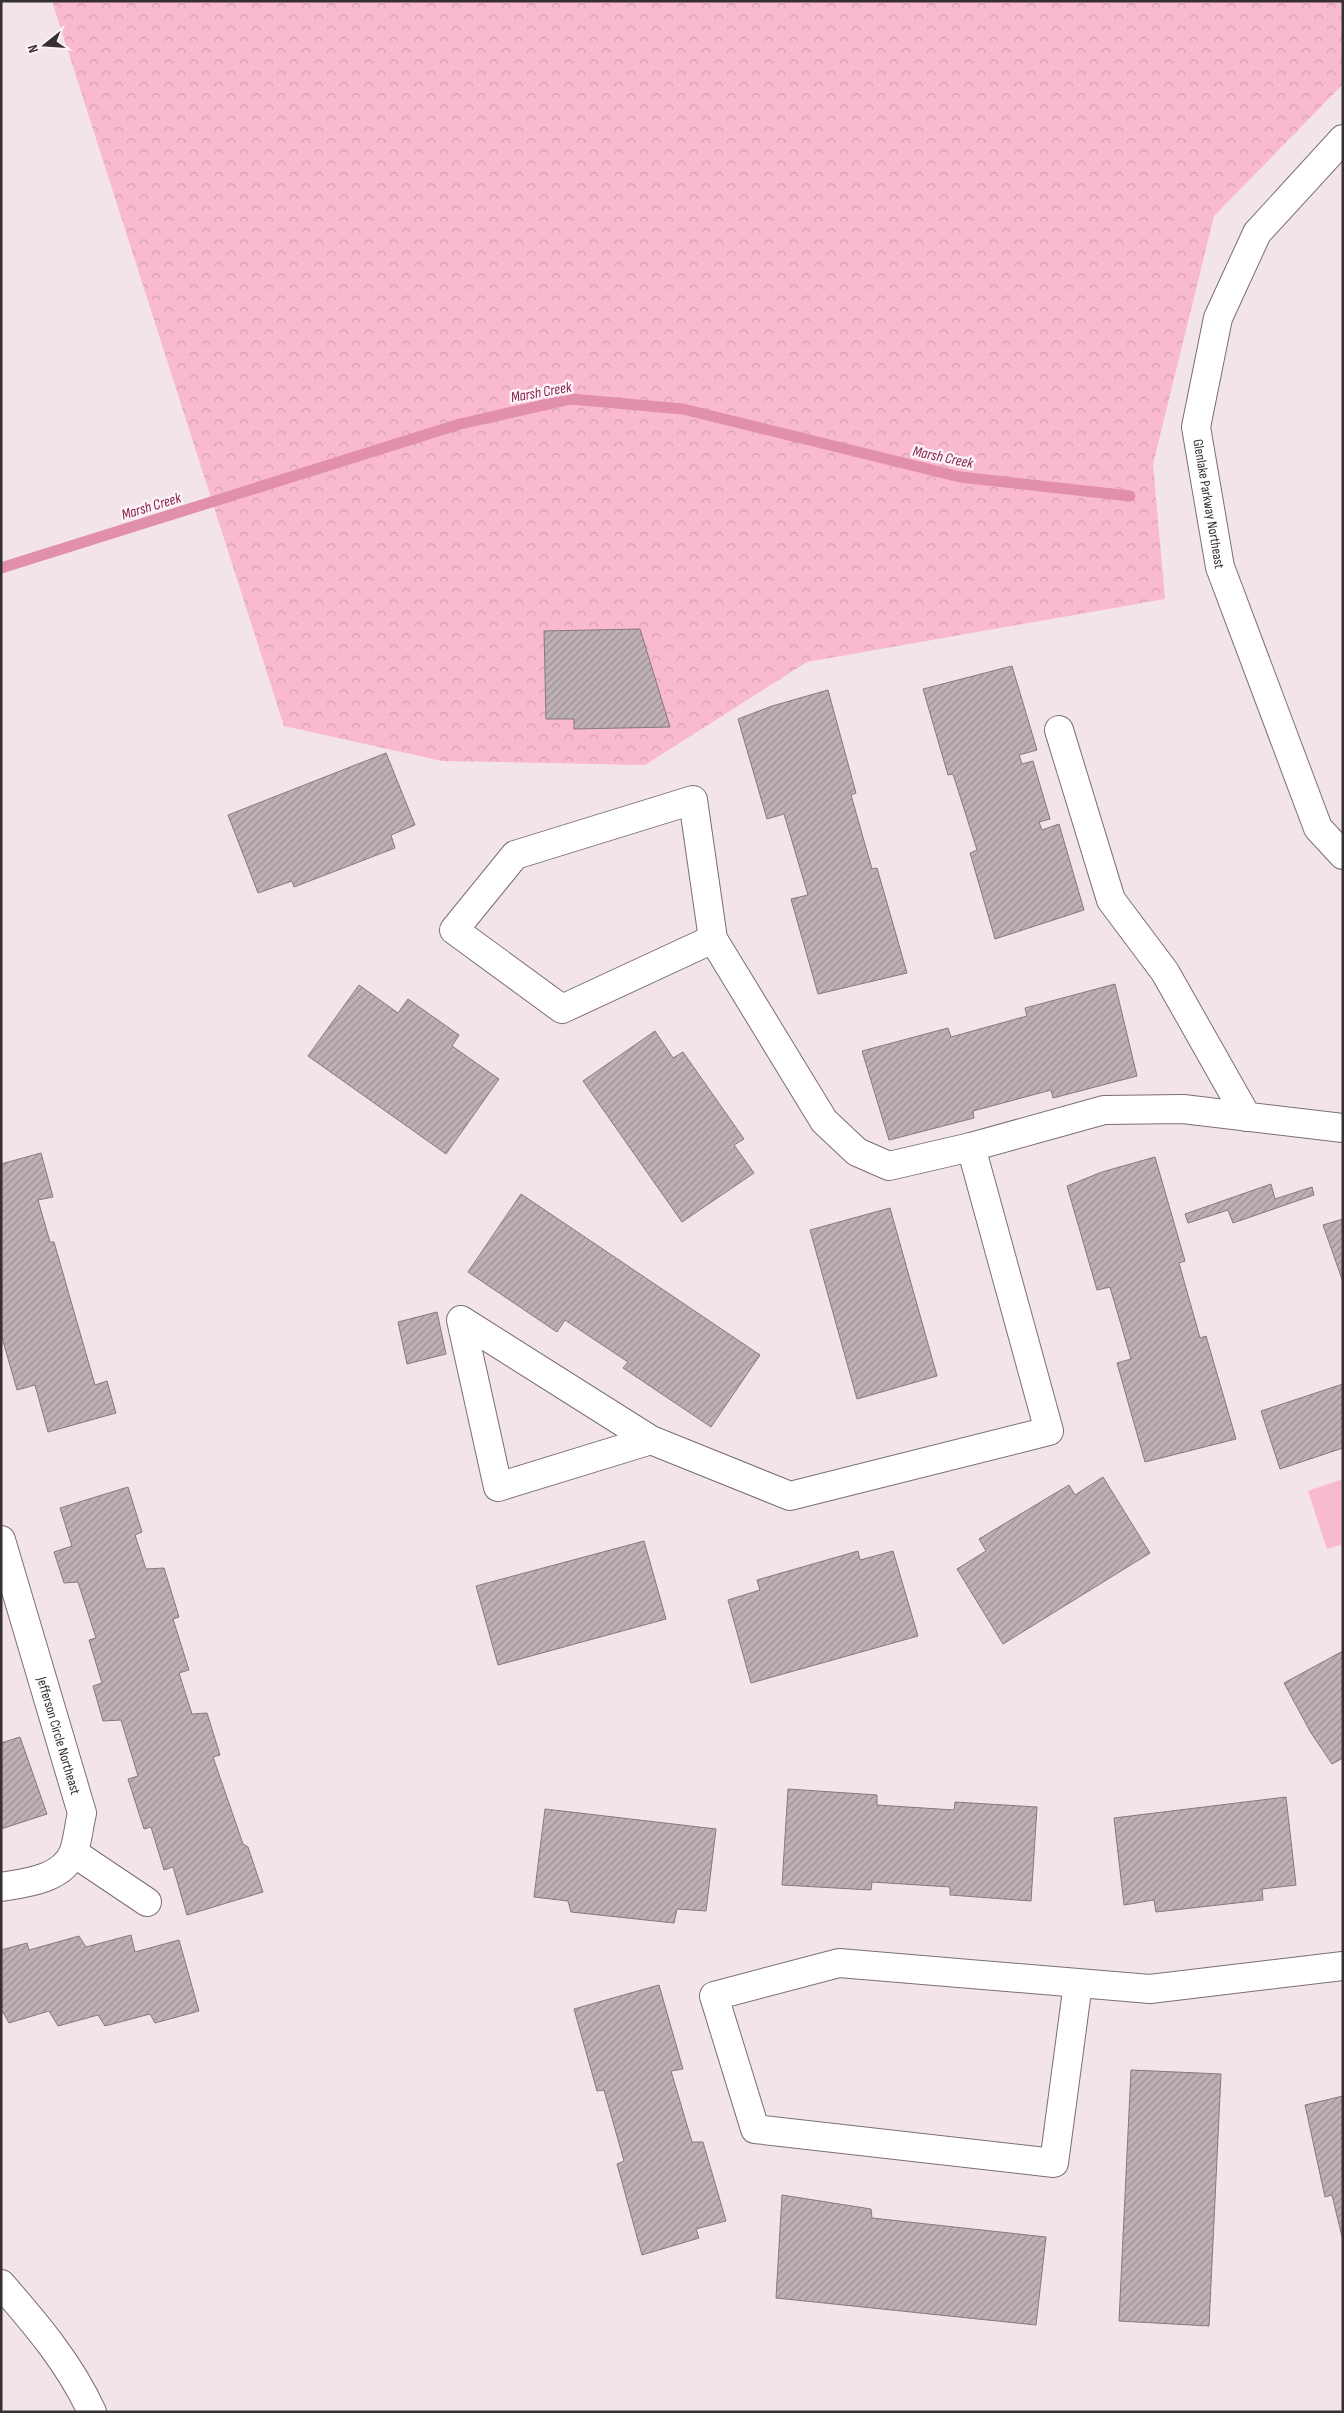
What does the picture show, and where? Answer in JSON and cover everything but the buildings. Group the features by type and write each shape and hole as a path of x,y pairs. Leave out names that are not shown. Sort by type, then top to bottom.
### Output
{"street":[{"name":"Glenlake Parkway Northeast","path":"1343,139 1257,233 1218,318 1196,427 1220,567 1318,828 1343,855"},
{"path":"1059,730 1111,900 1165,972 1247,1117"},
{"path":"713,939 562,1009 454,930 514,855 693,800 713,939 824,1121 857,1152 889,1166 971,1147 1104,1110 1183,1109 1343,1128"},
{"path":"652,1440 498,1487 461,1320 652,1440 790,1496 1049,1431 971,1147"},
{"name":"Jefferson Circle Northeast","path":"1,1540 82,1813 74,1852"},
{"path":"1,1887 36,1882 60,1869 74,1852 147,1902"},
{"path":"1078,1983 1054,2163 755,2129 714,1996 840,1963 1150,1989 1343,1966"},
{"path":"1,2284 44,2333 84,2395 92,2412"}],"green space":[{"path":"52,1 1343,1 1343,84 1214,216 1153,464 1165,599 807,662 645,765 442,761 284,726"},
{"path":"1343,1479 1343,1544 1327,1549 1308,1491"}],"waterway":[{"name":"Marsh Creek","path":"1,568 460,424 571,399 683,409 960,477 1130,496"}]}
